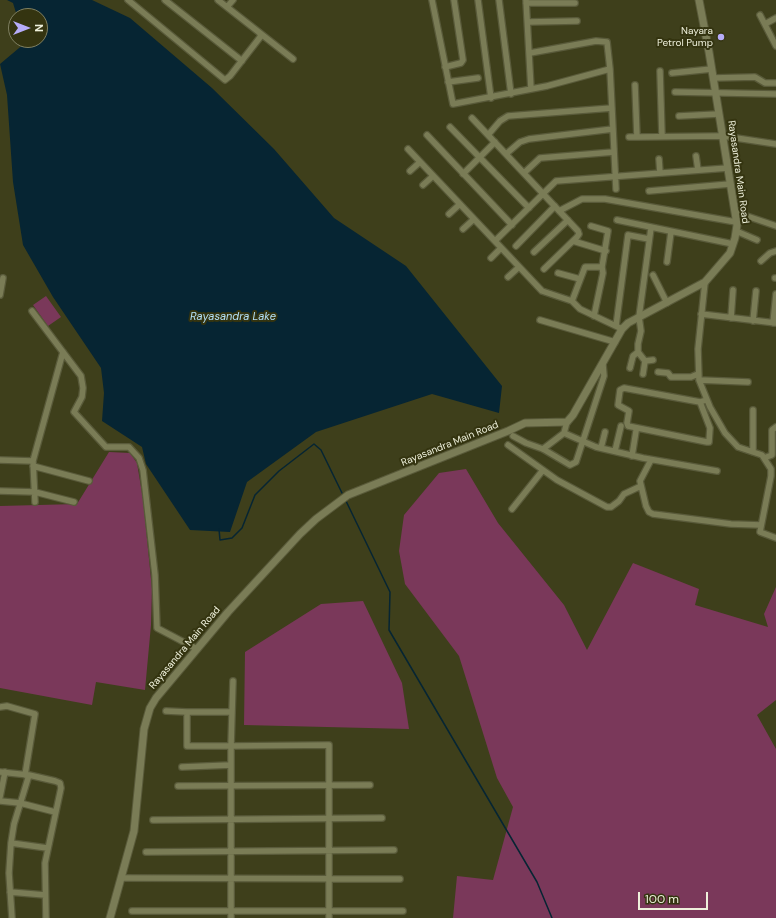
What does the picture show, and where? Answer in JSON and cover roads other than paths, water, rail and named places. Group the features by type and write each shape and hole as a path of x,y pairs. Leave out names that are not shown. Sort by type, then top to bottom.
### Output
{"street":[{"path":"128,0 225,80 242,61 260,34"},
{"path":"165,0 242,61"},
{"path":"218,0 293,59"},
{"path":"227,7 233,0"},
{"path":"432,0 453,104 491,98 547,86 610,69"},
{"path":"445,67 461,63 463,60 454,0"},
{"path":"478,0 491,98"},
{"path":"500,0 511,94"},
{"name":"Rayasandra Main Road","path":"110,918 134,831 147,716 155,699 228,612 300,534 316,518 348,495 508,432 526,423 567,422 573,415 603,365 615,342 619,327 705,282 730,253 736,231 735,212 712,69 699,0"},
{"path":"531,89 526,2 575,2"},
{"path":"760,15 776,44"},
{"path":"765,24 776,18"},
{"path":"528,22 577,22"},
{"path":"530,52 596,41 607,42 610,69 616,189"},
{"path":"672,73 712,69"},
{"path":"660,71 662,136"},
{"path":"713,78 755,77 765,83 776,83"},
{"path":"448,82 478,78"},
{"path":"635,85 637,137"},
{"path":"675,92 776,94"},
{"path":"488,135 500,121 508,116 612,108"},
{"path":"679,116 719,114"},
{"path":"472,118 578,231 579,234 573,241 544,269"},
{"path":"450,127 529,208"},
{"path":"506,154 520,142 529,139 613,129"},
{"path":"427,135 512,225"},
{"path":"629,138 662,136 723,136 776,144"},
{"path":"463,174 495,142"},
{"path":"408,149 542,291 572,301 580,309 619,327 628,235 649,239"},
{"path":"524,173 540,158 614,152"},
{"path":"696,156 698,170"},
{"path":"659,159 660,173"},
{"path":"410,171 420,162"},
{"path":"495,241 556,180 728,168"},
{"path":"423,185 433,176"},
{"path":"649,191 730,184"},
{"path":"516,246 557,208 582,199 605,199 736,222"},
{"path":"449,214 460,204"},
{"path":"735,212 776,226"},
{"path":"463,229 474,219"},
{"path":"534,252 568,220"},
{"path":"617,220 733,244"},
{"path":"591,226 608,231 606,251 602,267 603,273 594,316"},
{"path":"643,374 645,361 638,352 641,331 639,317 651,228"},
{"path":"736,231 757,240"},
{"path":"667,262 671,232"},
{"path":"573,241 606,251"},
{"path":"491,258 501,248"},
{"path":"760,261 770,253 776,251"},
{"path":"508,277 519,267"},
{"path":"572,301 585,267 602,267"},
{"path":"558,273 580,278"},
{"path":"653,275 667,303"},
{"path":"0,295 3,278"},
{"path":"705,282 701,314 699,377 706,400 725,433 738,447 762,455 771,469 771,476 760,532 776,538"},
{"path":"731,318 733,290"},
{"path":"753,320 756,291"},
{"path":"701,314 774,323 776,294"},
{"path":"32,311 81,376 83,384 81,401 74,412 106,447 129,448 137,455 141,462 155,576 157,628 197,649"},
{"path":"540,320 615,342"},
{"path":"35,502 33,463 63,352"},
{"path":"630,368 630,356 638,352"},
{"path":"645,361 653,360"},
{"path":"513,436 526,443 543,449 572,465 580,456 604,376 603,365"},
{"path":"658,372 668,373 672,378 699,377 748,382"},
{"path":"700,402 710,428 709,442 628,426 626,423 629,411 618,405 620,390 624,388 700,402 706,400"},
{"path":"753,410 753,452"},
{"path":"543,449 564,433 567,422"},
{"path":"710,428 719,423"},
{"path":"615,451 621,426"},
{"path":"764,458 772,455 772,430 776,427"},
{"path":"632,456 636,431"},
{"path":"601,448 605,432"},
{"path":"564,433 601,448 632,456 717,471"},
{"path":"508,445 557,480 607,507 611,507 619,501 624,494 640,486"},
{"path":"0,460 33,463 89,481"},
{"path":"651,460 640,482 649,512 653,514 718,522 761,525"},
{"path":"512,510 543,470"},
{"path":"0,491 35,492 74,502"},
{"path":"231,918 231,746 233,681"},
{"path":"0,707 7,706 35,714 27,775 11,843 10,892 12,918"},
{"path":"166,711 232,712"},
{"path":"187,712 187,746 329,746 329,915"},
{"path":"182,767 231,765"},
{"path":"0,797 3,772 27,775 60,783 62,788 47,848 44,896 46,918"},
{"path":"178,786 370,785"},
{"path":"0,801 20,803 55,812"},
{"path":"153,820 382,818"},
{"path":"11,843 47,848"},
{"path":"146,852 329,852 394,850"},
{"path":"121,878 329,880 400,879"},
{"path":"10,892 44,896"},
{"path":"132,911 231,911 329,915 403,911"}],"water":[{"name":"Rayasandra Lake","path":"7,0 92,0 130,18 212,88 274,149 334,218 406,266 502,386 499,413 432,394 316,432 247,482 230,532 190,530 146,464 142,447 102,421 104,393 101,368 53,297 23,245 13,182 7,95 0,64 19,48 48,48 48,8 15,8 13,3"}],"waterway":[{"path":"219,529 220,540 232,538 242,528 255,495 279,471 314,444 321,450 342,493"},
{"path":"346,501 390,592 389,630 537,882 552,918"}],"place":[{"name":"Nayara Petrol Pump","path":"721,37"}]}
